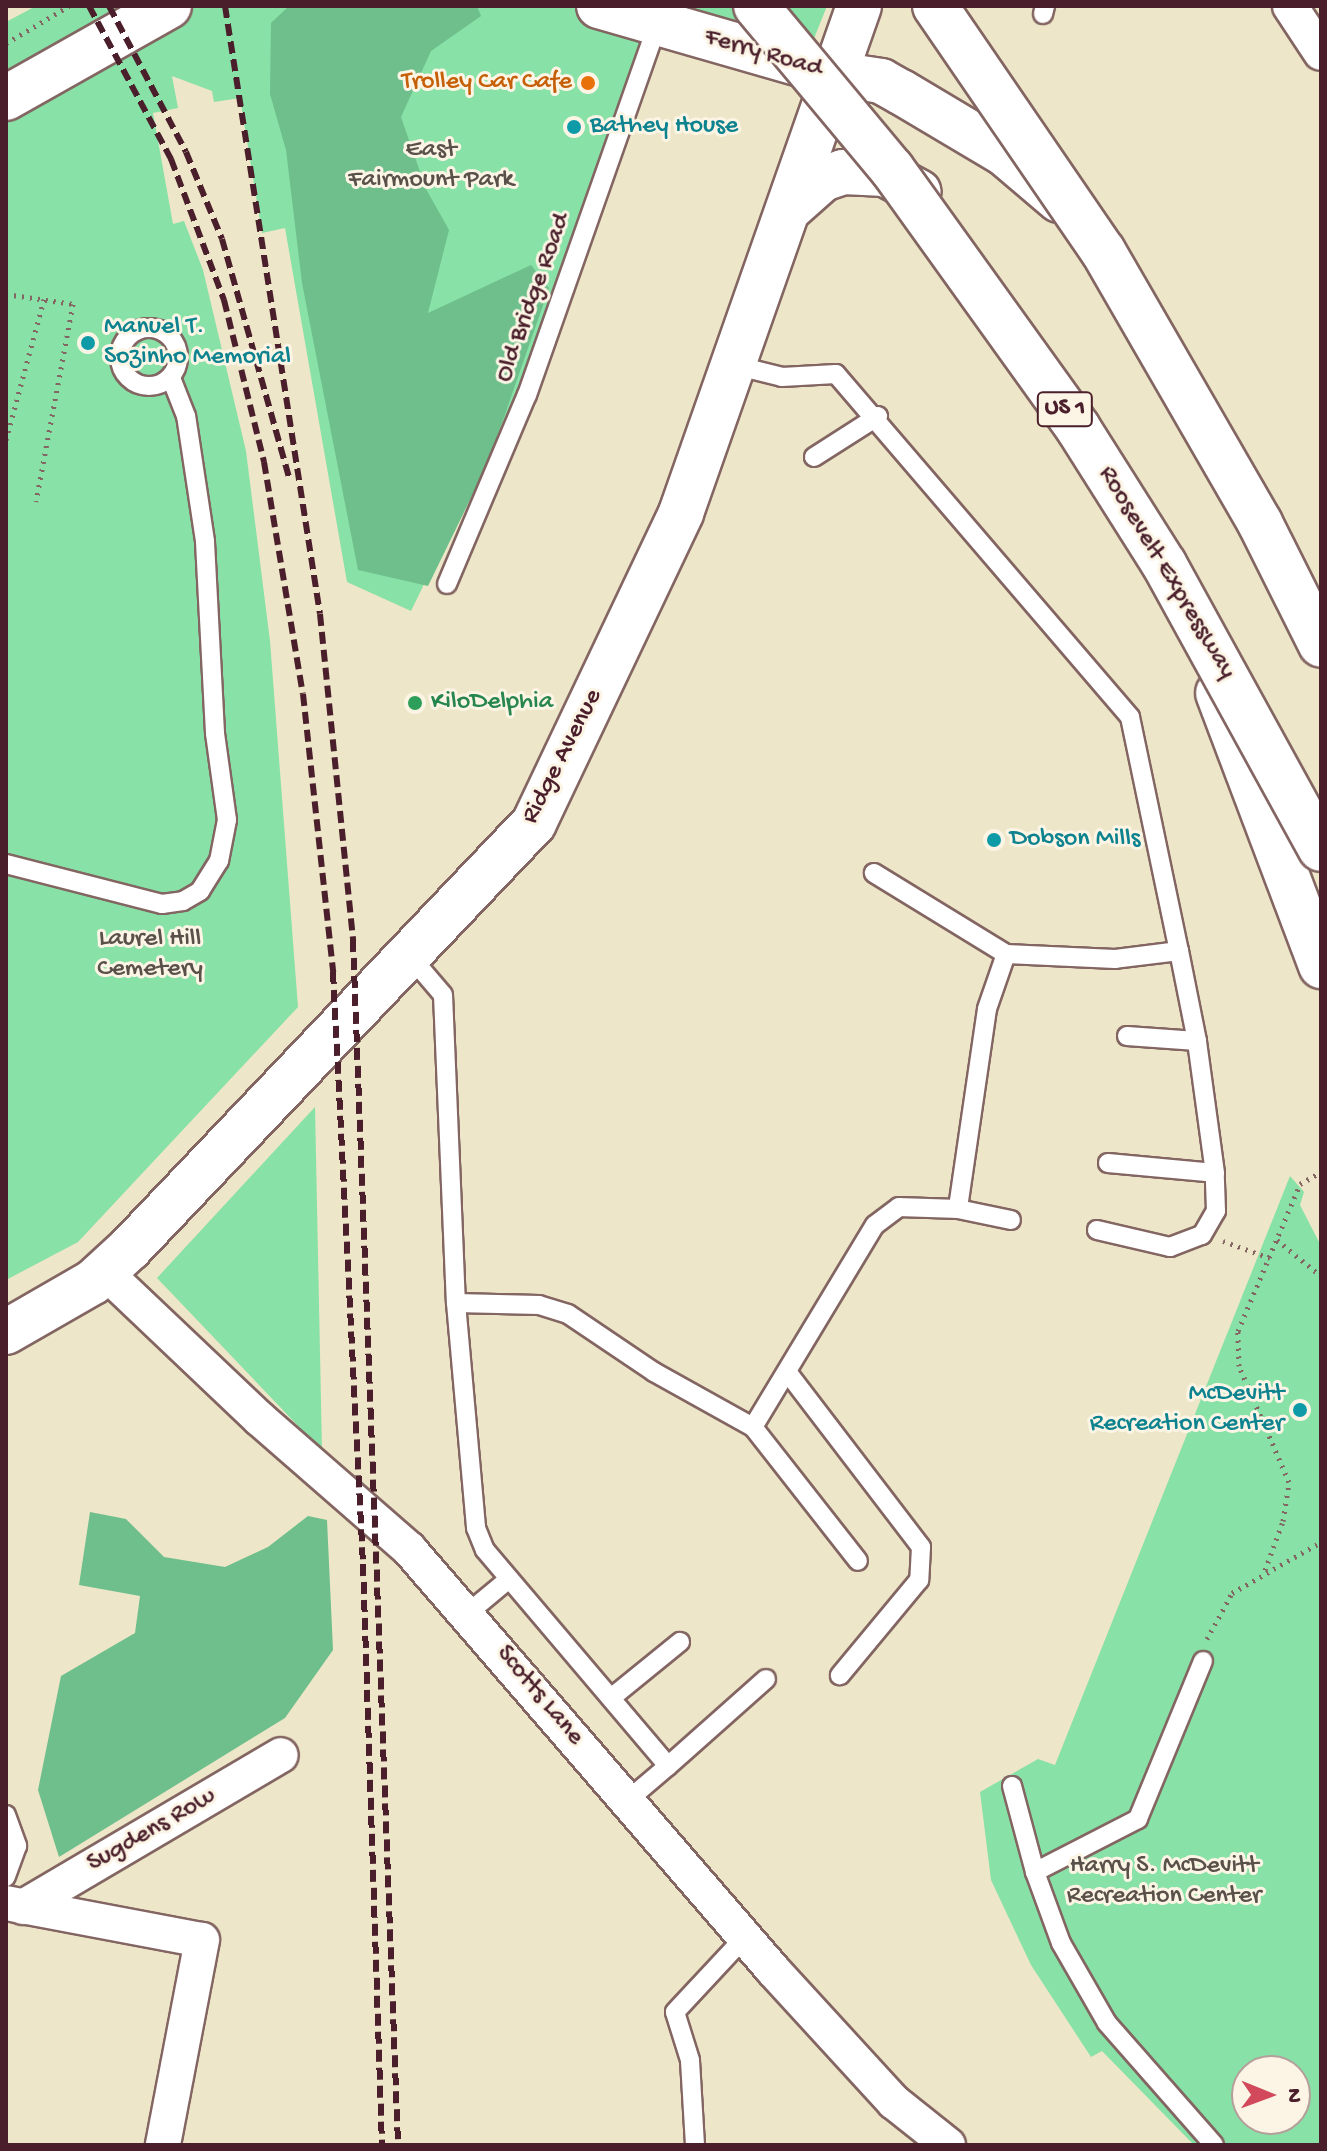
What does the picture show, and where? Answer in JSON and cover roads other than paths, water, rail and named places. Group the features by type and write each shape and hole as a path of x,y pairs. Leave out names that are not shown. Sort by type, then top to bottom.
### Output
{"main road":[{"path":"6,98 169,6"},
{"name":"Roosevelt Expressway","path":"756,6 892,169 1078,428 1164,564 1321,849"},
{"name":"Ridge Avenue","path":"6,1332 105,1272 409,955 544,805 681,513 859,6"},
{"path":"933,6 1079,222 1321,606"},
{"path":"933,6 1111,264 1253,510 1321,645"},
{"name":"Ferry Road","path":"647,15 835,74 881,81 954,123 1031,174 1079,222"},
{"path":"835,74 1072,402 1157,559 1227,713 1321,966"},
{"path":"788,210 823,179 843,172 885,174 925,196"}],"street":[{"path":"1290,6 1321,53"},
{"name":"Scotts Lane","path":"105,1272 260,1419 409,1549 468,1613 745,1937 894,2102 948,2145"},
{"name":"Sugdens Row","path":"14,1905 281,1755"},
{"path":"14,1905 202,1940 163,2145"}],"lane":[{"name":"Old Bridge Road","path":"447,584 527,395 647,15"},
{"path":"734,365 782,377 836,374 878,416 1130,717 1197,1041 1215,1173 1216,1211 1202,1235 1170,1247 1097,1230"},
{"path":"6,864 162,904 183,901 200,891 219,861 227,820 215,733 205,541 186,416 171,378"},
{"path":"814,457 878,416"},
{"path":"874,873 1006,954 1115,959 1179,951"},
{"path":"958,1209 987,1009 1006,954"},
{"path":"409,955 443,995 456,1303 476,1528 485,1550 668,1766"},
{"path":"1127,1036 1197,1041"},
{"path":"1108,1163 1215,1173"},
{"path":"753,1427 875,1225 899,1207 958,1209 1011,1220"},
{"path":"456,1303 539,1305 568,1314 654,1372 753,1427 858,1561"},
{"path":"788,1373 921,1547 919,1580 840,1675"},
{"path":"468,1613 509,1579"},
{"path":"611,1698 680,1642"},
{"path":"1035,1872 1138,1819 1203,1661"},
{"path":"628,1800 766,1679"},
{"path":"1012,1786 1035,1872 1061,1943 1107,2023 1214,2145"},
{"path":"6,1815 17,1846 6,1877"},
{"path":"695,2145 690,2060 675,2012 745,1937"}],"railway":[{"path":"89,6 171,159 224,300 264,462 303,694 333,972 363,1564 382,2145"},
{"path":"109,6 186,152 222,239 290,481"},
{"path":"225,6 320,614 353,940 398,2145"}],"place":[{"name":"Trolley Car Cafe","path":"588,83"},
{"name":"Bathey House","path":"574,127"},
{"name":"Manuel T. Sozinho Memorial","path":"88,343"},
{"name":"KiloDelphia","path":"415,703"},
{"name":"Dobson Mills","path":"994,840"},
{"name":"McDevitt Recreation Center","path":"1300,1410"}],"park label":[{"name":"East Fairmount Park","path":"431,166"},
{"name":"Laurel Hill Cemetery","path":"150,955"},
{"name":"Harry S. McDevitt Recreation Center","path":"1164,1882"}]}
